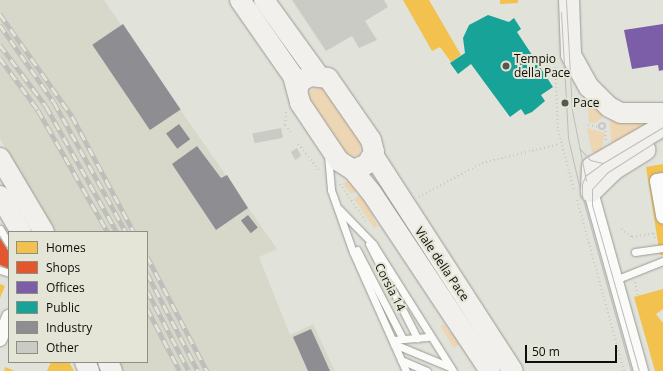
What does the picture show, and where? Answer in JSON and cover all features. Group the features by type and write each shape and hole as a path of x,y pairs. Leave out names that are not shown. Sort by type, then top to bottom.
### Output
{"street":[{"name":"Viale della Pace","path":"240,0 293,76 300,103 327,144 371,192 490,371"},
{"name":"Viale della Pace","path":"264,0 318,75 330,80 369,137 373,155 513,371"},
{"path":"569,0 562,54 589,87 609,107 636,115 663,113"},
{"path":"297,91 303,80 318,75"},
{"path":"641,371 615,280 583,192 592,167 663,126"},
{"path":"583,192 663,139"},
{"path":"351,170 367,164 373,155"},
{"path":"0,158 43,231"},
{"path":"663,180 657,181 663,216"},
{"path":"2,204 20,231"},
{"path":"0,339 8,320"}],"lane":[{"path":"327,144 328,177 349,240 403,361 406,371"},
{"path":"328,177 340,168 351,170"},
{"path":"339,208 364,232 450,368"},
{"path":"0,229 8,242"},
{"name":"Corsia 14","path":"364,232 370,248 417,338"},
{"path":"349,240 359,254 401,335"},
{"path":"635,252 663,248"},
{"path":"615,280 663,261"},
{"path":"401,335 417,338 430,337"},
{"path":"394,342 401,335"},
{"path":"394,342 450,368"},
{"path":"403,361 427,371"}],"path":[{"path":"562,54 560,144 583,192 624,371"},
{"path":"588,126 599,127"},
{"path":"298,144 316,169"},
{"path":"417,198 482,162 560,144"},
{"path":"621,229 632,237 654,233 655,240 648,241"}],"shaded area":[{"path":"0,0 104,0 277,249 259,257 290,335 313,324 335,371 121,371 118,363 148,363 148,231 55,231 0,139"},
{"path":"316,87 323,87 362,143 359,155 348,156 310,103 309,93"},
{"path":"587,96 602,109 603,117 595,123 589,123"},
{"path":"609,113 663,117 612,149"},
{"path":"587,128 605,133 601,155 592,152"},
{"path":"350,179 360,189 351,194 343,184"},
{"path":"363,193 374,210 373,218 378,226 374,228 354,199"},
{"path":"444,324 449,332 457,335 462,342 454,348 440,326"}],"building: Homes":[{"path":"403,0 429,0 461,55 451,62 440,47 432,51"},
{"path":"500,0 518,0 518,3 500,4"},
{"path":"663,164 663,255 660,255 646,167"},
{"path":"0,284 5,286 0,298"},
{"path":"663,289 663,309 656,314 663,323 663,371 655,371 634,297"},
{"path":"51,363 70,363 74,371 47,371"},
{"path":"5,367 15,371 4,371"}],"building: Shops":[{"path":"0,238 8,250 8,269 0,265"}],"building: Offices":[{"path":"663,24 663,70 659,71 658,65 632,69 624,30"}],"building: Public":[{"name":"Tempio della Pace","path":"488,15 509,22 514,18 521,29 517,32 553,87 541,95 545,101 532,112 525,115 521,109 510,117 471,64 458,74 450,63 465,53 463,38 469,25"}],"building: Industry":[{"path":"123,24 181,109 150,130 92,45"},
{"path":"179,124 190,139 177,149 166,133"},
{"path":"197,146 221,178 227,175 248,208 216,230 172,164"},
{"path":"248,215 258,228 251,233 241,221"},
{"path":"311,329 330,371 308,371 293,337"}],"building: Other":[{"path":"292,0 384,0 388,7 365,21 377,40 359,48 352,36 326,51"},
{"path":"281,128 283,138 254,143 253,134"},
{"path":"297,148 301,156 295,160 291,152"}],"tram line":[{"path":"566,0 572,110 586,181"},
{"path":"561,12 568,138 580,190"},
{"path":"631,371 582,195 582,184 585,176 603,163 663,127"},
{"path":"639,371 592,205 592,189 608,172 663,137"},
{"path":"579,148 590,160 603,163"}],"railway":[{"path":"0,14 72,116 133,231"},
{"path":"0,25 54,102 125,231"},
{"path":"0,45 46,106 116,231"},
{"path":"0,58 38,110 107,231"},
{"path":"148,258 207,371"},
{"path":"148,275 198,371"},
{"path":"148,292 189,371"},
{"path":"148,310 180,371"}],"place":[{"name":"Tempio della Pace","path":"506,66"},
{"name":"Pace","path":"565,103"}]}
